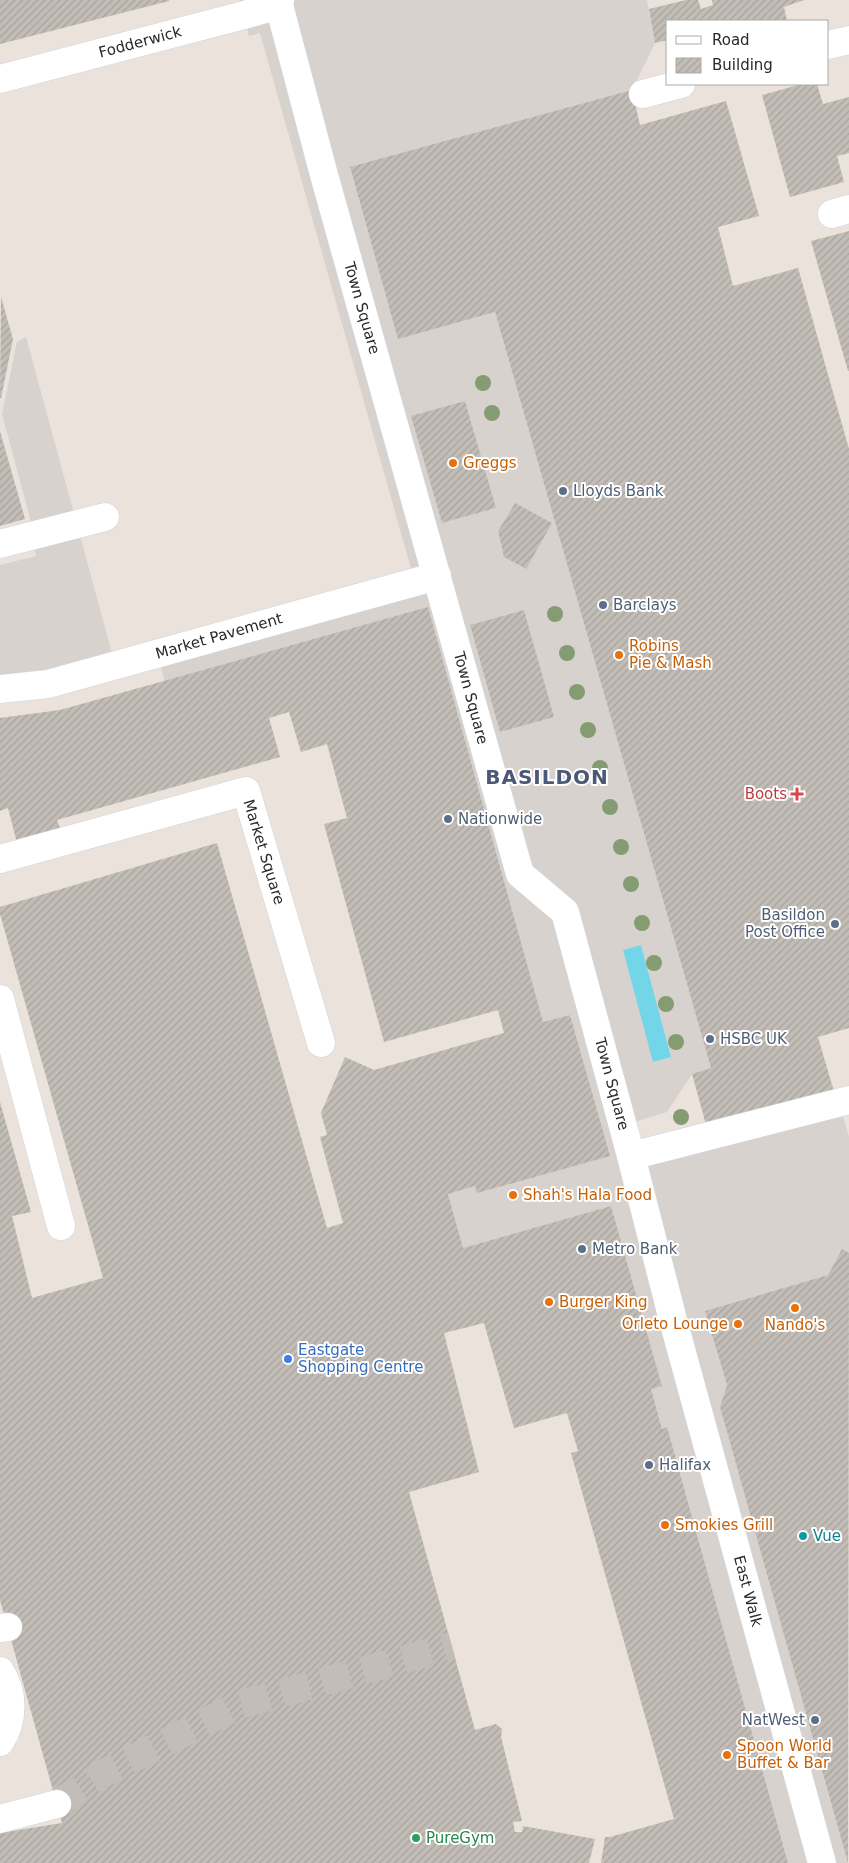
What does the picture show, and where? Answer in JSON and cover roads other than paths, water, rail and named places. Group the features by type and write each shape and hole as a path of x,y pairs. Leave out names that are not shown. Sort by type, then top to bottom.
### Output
{"street":[{"name":"Fodderwick","path":"0,80 280,2 324,175"},
{"path":"829,45 849,40"},
{"path":"643,94 677,85"},
{"name":"Town Square","path":"324,175 520,874 565,912 673,1320"},
{"path":"0,544 105,517"},
{"name":"Market Pavement","path":"0,689 48,684 437,576"},
{"name":"Market Square","path":"0,860 246,791 321,1043"},
{"path":"0,999 61,1226"},
{"path":"631,1156 849,1100"},
{"name":"East Walk","path":"673,1320 822,1863"},
{"path":"0,1670 5,1682 7,1702 0,1727"},
{"path":"0,1670 7,1686 11,1708 6,1729 0,1742"},
{"path":"0,1818 57,1804"}],"water":[{"path":"641,945 671,1057 653,1062 623,950"}],"tunnel":[{"path":"57,1804 102,1774 239,1705 452,1646"}],"place":[{"name":"Greggs","path":"453,463"},
{"name":"Lloyds Bank","path":"563,491"},
{"name":"Barclays","path":"603,605"},
{"name":"Robins Pie & Mash","path":"619,655"},
{"name":"Boots","path":"797,794"},
{"name":"Nationwide","path":"448,819"},
{"name":"Basildon Post Office","path":"835,924"},
{"name":"HSBC UK","path":"710,1039"},
{"name":"Shah's Hala Food","path":"513,1195"},
{"name":"Metro Bank","path":"582,1249"},
{"name":"Burger King","path":"549,1302"},
{"name":"Nando's","path":"795,1308"},
{"name":"Orleto Lounge","path":"738,1324"},
{"name":"Eastgate Shopping Centre","path":"288,1359"},
{"name":"Halifax","path":"649,1465"},
{"name":"Smokies Grill","path":"665,1525"},
{"name":"Vue","path":"803,1536"},
{"name":"NatWest","path":"815,1720"},
{"name":"Spoon World Buffet & Bar","path":"727,1755"},
{"name":"PureGym","path":"416,1838"}],"district":[{"name":"BASILDON","path":"547,777"}]}
